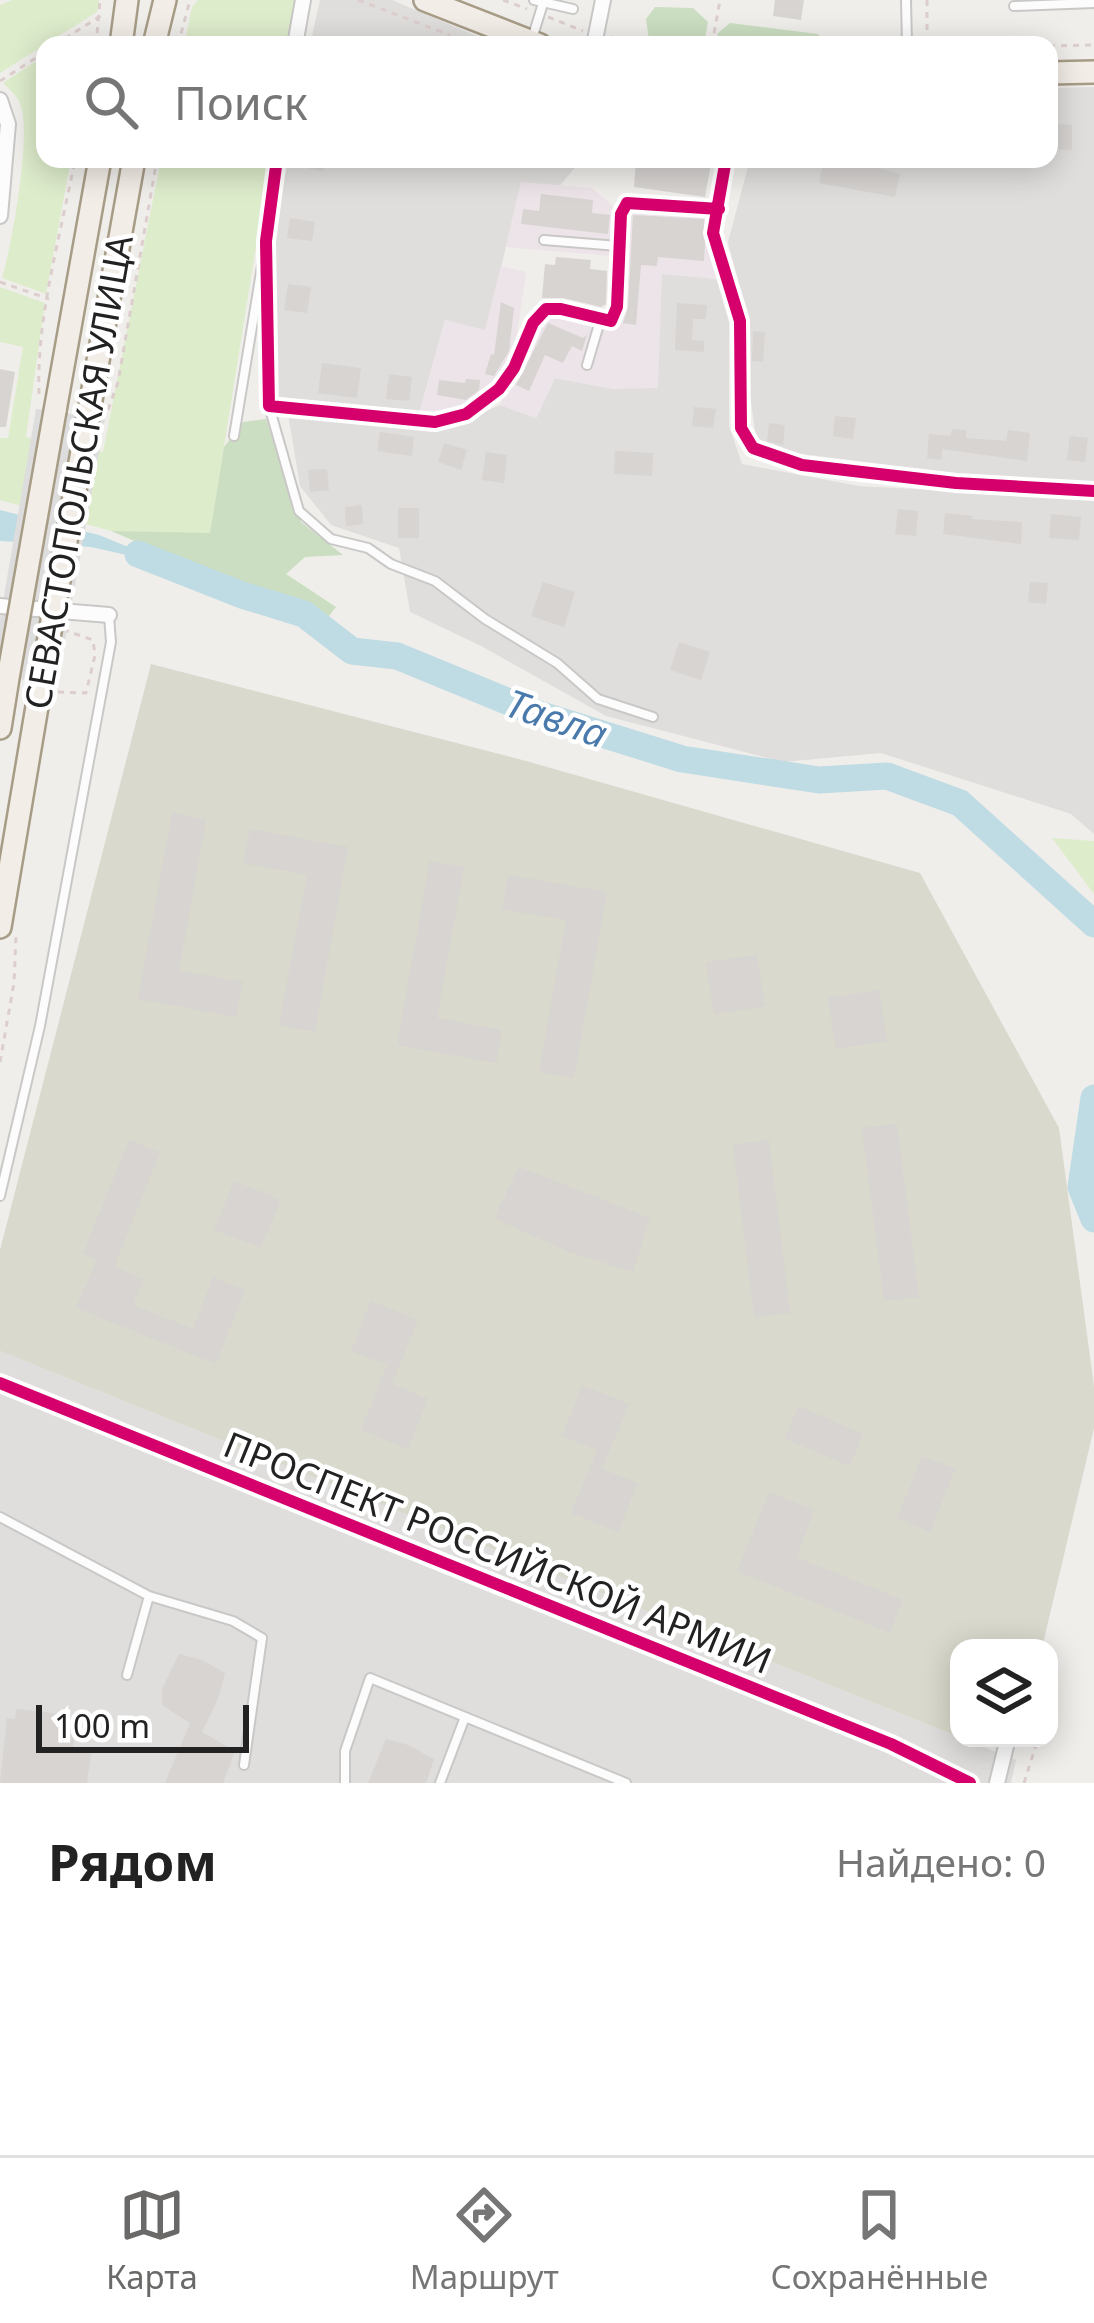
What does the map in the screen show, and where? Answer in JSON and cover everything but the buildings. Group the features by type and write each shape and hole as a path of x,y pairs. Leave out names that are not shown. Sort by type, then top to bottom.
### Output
{"main road":[{"path":"122,36 127,0"},
{"path":"156,36 165,0"},
{"path":"425,0 518,36"},
{"path":"1058,73 1094,73"},
{"name":"СЕВАСТОПОЛЬСКАЯ УЛИЦА","path":"0,728 48,410 98,168"},
{"name":"СЕВАСТОПОЛЬСКАЯ УЛИЦА","path":"0,927 94,418 133,168"}],"street":[{"path":"296,36 302,0"},
{"path":"596,36 603,0"},
{"path":"0,100 8,124 0,216"},
{"path":"276,168 266,241 269,406 435,422 466,414 499,389 545,309 611,321 616,307 621,214 627,203 719,209"},
{"path":"725,168 713,232 740,321 741,428 753,448 802,465 956,483 1094,491"},
{"path":"0,606 109,615"},
{"name":"ПРОСПЕКТ РОССИЙСКОЙ АРМИИ","path":"0,1383 891,1744 970,1783"},
{"path":"997,1783 1005,1747"}],"lane":[{"path":"906,0 907,36"},
{"path":"537,36 540,1 573,9"},
{"path":"1020,4 1094,3"},
{"path":"544,240 620,247"},
{"path":"234,436 266,241"},
{"path":"587,365 600,321"},
{"path":"269,406 299,511 332,538 368,548 392,564 435,581 556,663 598,699 652,717"},
{"path":"0,1196 40,1026 111,642 109,615"},
{"path":"0,1517 149,1596 233,1621 262,1638 244,1765"},
{"path":"127,1675 149,1596"},
{"path":"345,1783 345,1750 370,1678 626,1783"},
{"path":"440,1783 465,1717"}],"path":[{"path":"98,36 100,0"},
{"path":"180,36 190,0"},
{"path":"358,0 450,34"},
{"path":"714,36 720,0"},
{"path":"927,0 927,36"},
{"path":"70,36 102,15"},
{"path":"1058,46 1094,45"},
{"path":"0,81 36,58"},
{"path":"48,410 38,372 73,168"},
{"path":"94,418 108,412 118,382 155,168"},
{"path":"0,282 49,299"},
{"path":"47,687 86,693"},
{"path":"1024,1783 1035,1747"}],"shaded area":[{"path":"320,0 392,0 477,36 312,36"},
{"path":"1094,87 1094,483 965,475 766,448 756,439 747,373 749,323 728,242 748,168 1058,168 1058,88"},
{"path":"286,168 575,168 558,188 521,183 486,331 445,320 419,414 275,398 276,226"},
{"path":"521,182 592,188 613,206 611,256 506,247"},
{"path":"635,207 711,212 710,258 717,279 662,274 658,388 614,389 555,378 536,418 500,405 546,314 607,331 618,325 624,219"},
{"path":"501,266 526,272 514,356 493,389 469,406 419,414 445,320 485,330"},
{"path":"662,273 717,279 729,323 729,426 742,464 859,486 1094,499 1094,834 1071,814 881,753 783,762 606,716 410,612 399,548 331,525 300,486 288,414 450,427 500,405 536,418 555,378 614,389"},
{"path":"151,664 526,761 920,873 1059,1128 1094,1386 1094,1428 1044,1639 950,1639 950,1733 0,1351 0,1250"},
{"path":"0,1351 950,1733 950,1747 984,1747 1016,1760 1011,1783 0,1783"}],"green space":[{"path":"12,0 99,0 97,12 59,36 36,36 36,50 0,73 0,5"},
{"path":"198,0 296,0 290,36 186,36"},
{"path":"655,7 693,8 708,22 705,36 648,36 646,19"},
{"path":"730,23 820,36 718,36"},
{"path":"36,61 36,168 69,168 46,294 2,278 24,142 21,106 3,83"},
{"path":"159,168 269,168 210,534 111,531 0,500 0,438 8,438 23,347 0,342 0,287 45,303 26,437 103,452"},
{"path":"266,419 301,522 343,555 305,557 286,574 336,607 329,616 233,583 111,531 210,533 224,447 243,422"},
{"path":"1052,838 1094,841 1094,894"}],"water":[{"path":"0,510 99,535 172,565 91,547 0,541"}],"pier":[{"path":"36,409 105,419 57,685 0,676 0,619"}],"waterway":[{"name":"Тавла","path":"138,554 304,614 352,651 397,656 541,715 682,759 819,780 887,776 960,803 1094,924"},
{"name":"Тавла","path":"1094,1098 1081,1187 1094,1219"}],"cycle path":[{"path":"276,168 266,241 269,406 435,422 466,414 499,389 514,368 533,323 546,309 611,321 617,307 621,214 627,203 719,209"},
{"path":"724,168 713,233 740,321 741,428 753,448 802,465 956,483 1094,491"},
{"path":"0,1383 891,1744 970,1783"}]}
